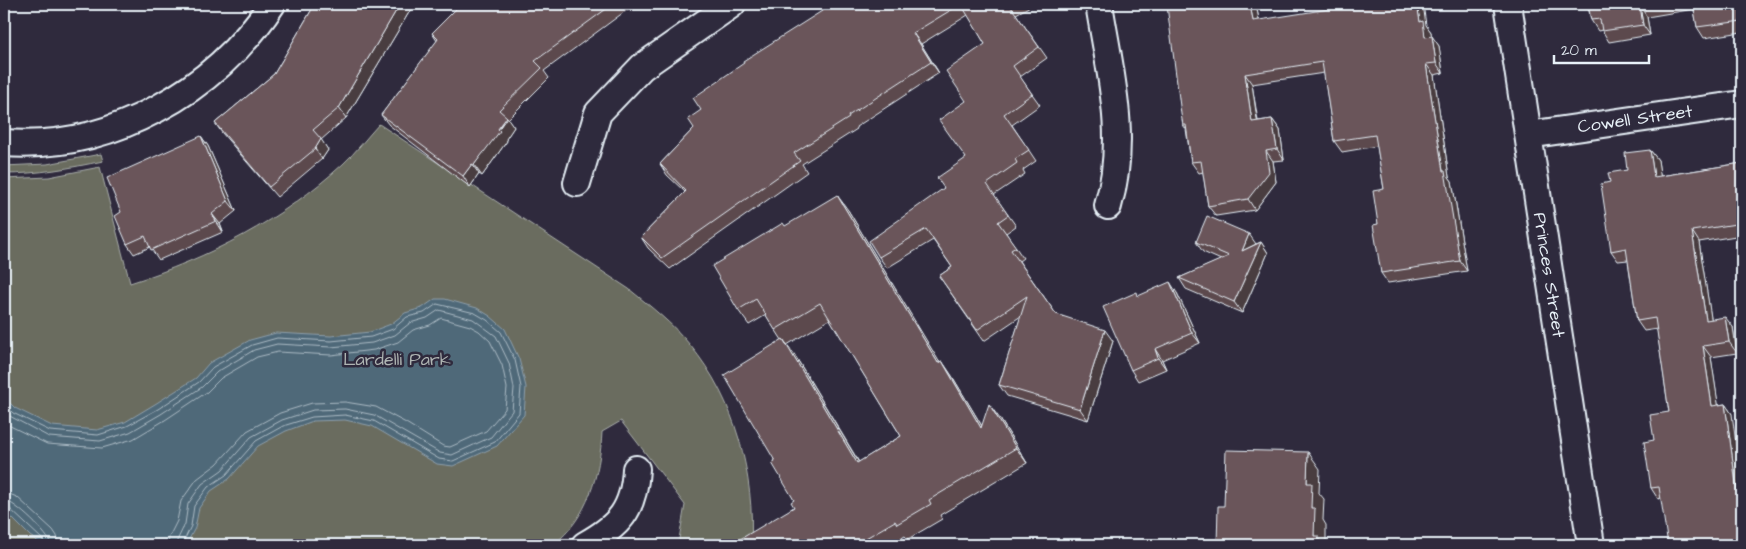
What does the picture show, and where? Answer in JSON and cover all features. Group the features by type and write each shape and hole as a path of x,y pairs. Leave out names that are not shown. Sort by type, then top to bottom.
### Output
{"street":[{"path":"4,143 55,141 95,133 134,120 170,102 204,80 234,52 261,21 272,4"},
{"path":"577,183 598,113 642,67 732,4"},
{"path":"1099,4 1118,128 1117,167 1108,206"},
{"name":"Princes Street","path":"1508,4 1591,545"},
{"name":"Cowell Street","path":"1528,135 1742,104"},
{"path":"585,545 604,534 623,516 635,487 636,469"}],"green space":[{"name":"Lardelli Park","path":"379,124 629,289 683,337 706,367 720,390 731,414 746,466 750,492 751,545 682,545 679,539 685,505 621,421 602,432 598,464 590,494 575,522 553,545 4,545 4,179 49,177 100,167 130,283 188,262 270,220 320,184 343,164"},
{"path":"101,154 103,161 91,164 42,172 4,174 4,166 47,164"}],"water":[{"path":"435,299 445,299 477,308 490,316 505,329 519,359 526,387 524,415 497,446 453,466 437,464 372,426 345,420 313,421 286,431 258,446 229,479 211,491 199,508 195,528 186,545 43,545 30,536 4,510 4,397 15,408 52,426 97,430 125,422 196,378 209,363 250,340 276,333 331,336 370,332 391,324 405,313 422,308"}],"building":[{"path":"315,4 400,4 339,108 313,130 321,139 315,149 269,187 215,123 274,74"},
{"path":"461,4 613,4 535,61 542,68 499,110 507,117 498,129 500,131 474,165 472,164 463,176 381,115 438,39 432,33"},
{"path":"833,4 961,4 913,33 931,62 794,153 800,161 662,258 641,237 686,191 660,164 694,128 688,119 701,110 693,98 744,63 743,61"},
{"path":"961,4 1009,4 1039,47 1013,66 1032,94 1004,114 1029,150 1015,159 1017,163 987,184 1008,215 998,222 1016,247 1011,250 1056,314 1105,330 1080,409 999,385 1027,296 977,330 939,276 952,267 926,229 879,257 869,241 944,188 937,178 966,158 939,120 966,101 946,71 985,44"},
{"path":"1175,4 1250,4 1253,21 1335,8 1334,4 1417,4 1420,22 1423,21 1425,37 1432,36 1436,63 1426,64 1460,261 1381,273 1373,225 1378,224 1373,191 1384,189 1375,135 1334,141 1322,62 1245,74 1252,122 1272,119 1277,149 1266,151 1269,172 1248,199 1208,206 1201,161 1191,162 1186,125 1183,125 1181,114 1167,6"},
{"path":"1588,4 1655,4 1640,6 1643,25 1602,31 1600,19 1591,20"},
{"path":"1693,4 1742,4 1742,21 1697,27"},
{"path":"201,136 228,201 212,214 216,221 151,250 145,236 127,244 115,216 121,212 107,178"},
{"path":"1650,150 1654,177 1742,163 1742,223 1692,231 1706,320 1725,317 1729,342 1703,346 1712,406 1725,404 1742,527 1742,545 1668,545 1659,487 1651,488 1644,442 1654,440 1650,415 1669,412 1655,318 1637,321 1626,248 1611,251 1601,184 1610,182 1608,173 1627,170 1625,153"},
{"path":"837,195 938,363 942,361 981,428 989,404 1016,448 929,500 931,504 897,524 895,521 854,545 740,545 737,541 794,507 791,502 794,500 772,463 775,461 724,375 783,339 857,463 901,436 820,303 775,330 756,299 738,310 712,266 783,223 785,226"},
{"path":"1207,216 1249,234 1242,251 1261,242 1234,302 1179,278 1229,256 1196,242"},
{"path":"1170,282 1192,333 1155,349 1158,358 1131,370 1103,307 1137,292 1138,296"},
{"path":"1226,450 1308,452 1307,483 1312,483 1311,508 1315,508 1314,536 1319,536 1319,545 1217,545 1218,506 1224,506"}]}
